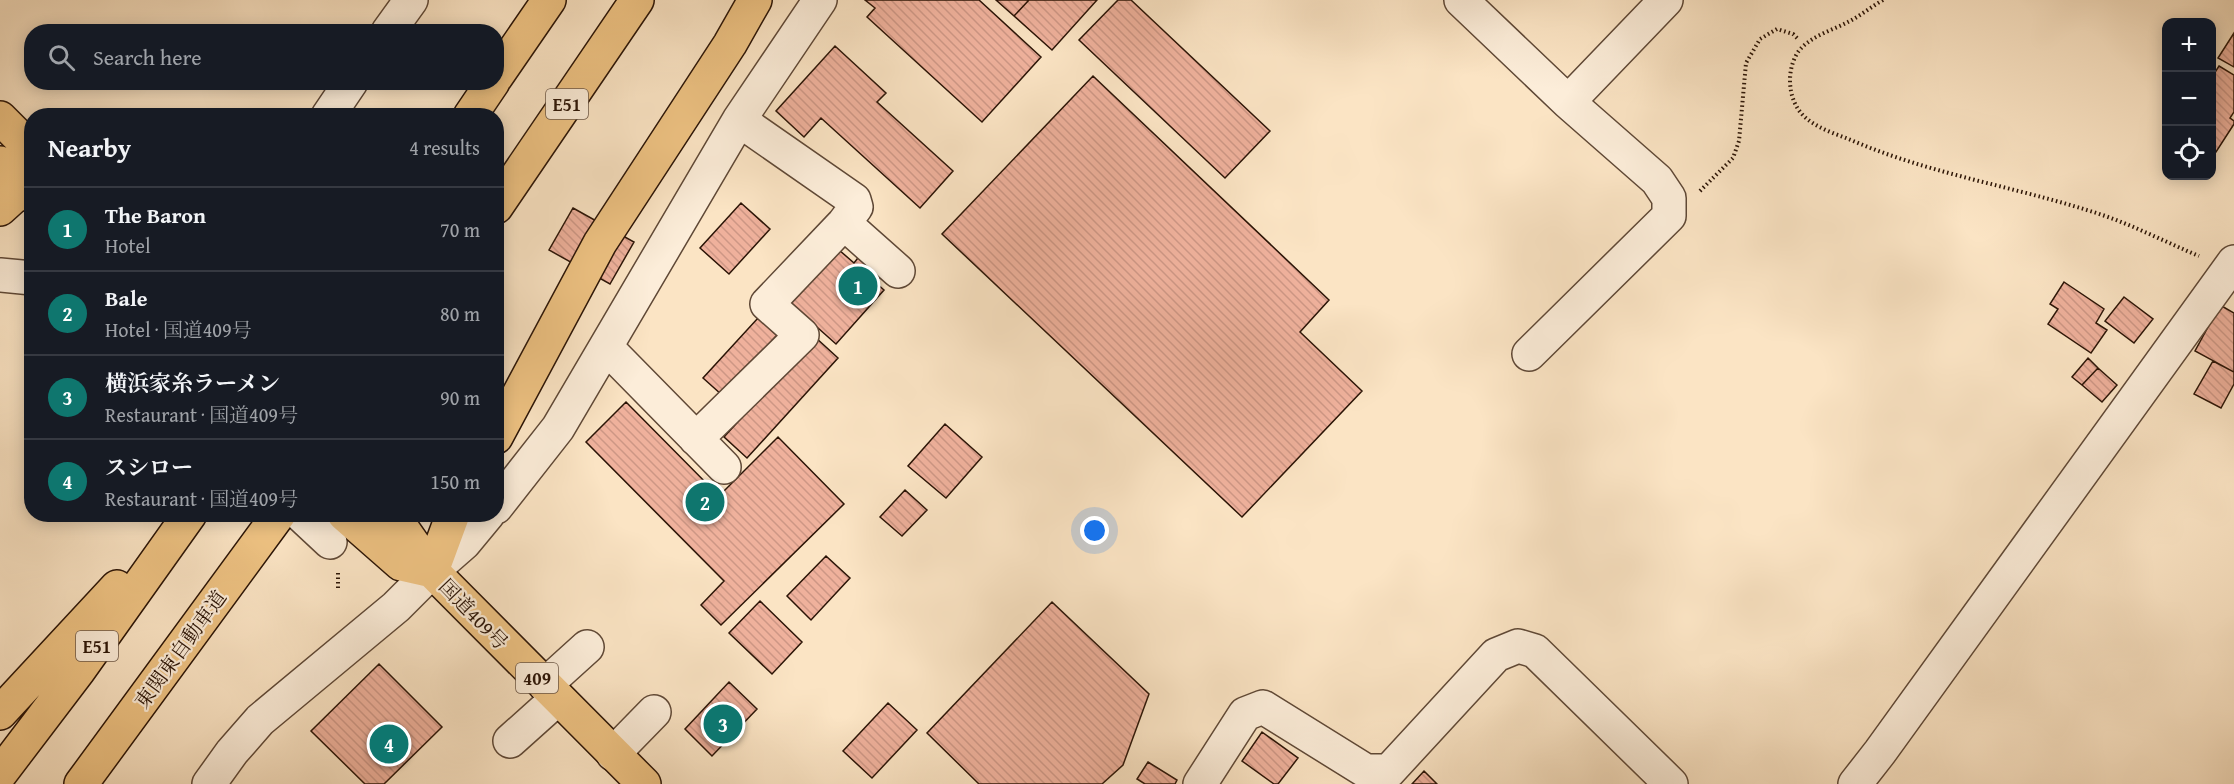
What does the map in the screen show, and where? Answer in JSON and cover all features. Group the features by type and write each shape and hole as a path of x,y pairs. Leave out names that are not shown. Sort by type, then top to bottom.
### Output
{"highway":[{"path":"504,65 549,0"},
{"name":"E51","path":"504,195 638,0"},
{"path":"504,422 600,243 730,44 755,0"},
{"path":"475,108 488,90"},
{"path":"0,118 24,142"},
{"path":"0,163 21,193"},
{"path":"0,714 178,522"},
{"name":"E51","path":"0,774 79,670 184,522"},
{"name":"東関東自動車道","path":"81,784 273,522"},
{"name":"国道409号","path":"398,522 432,571 644,784"},
{"path":"432,571 450,522"},
{"name":"国道409号","path":"337,528 357,527 401,564 432,571"}],"street":[{"path":"394,24 411,0"},
{"path":"504,497 558,428 740,120 820,0"},
{"path":"1461,0 1568,102 1657,180 1670,198 1670,216 1529,354"},
{"path":"1568,102 1666,0"},
{"path":"333,108 346,90"},
{"path":"696,439 802,335 767,304 844,223 856,207 854,200 740,120"},
{"path":"844,223 898,271"},
{"path":"1855,784 1880,753 2232,267"},
{"path":"0,275 24,277"},
{"path":"606,347 724,467"},
{"path":"321,522 337,528"},
{"path":"209,784 260,720 396,607 464,543 480,522"},
{"path":"1200,784 1245,714 1263,707 1365,777 1389,771 1496,655 1518,646 1535,651 1671,784"},
{"path":"510,741 587,647"},
{"path":"613,754 654,712"}],"path":[{"path":"1882,0 1849,22 1805,44 1797,53 1789,87 1794,103 1805,118 1877,152 2003,189 2092,211 2232,267"},
{"path":"1699,191 1733,158 1739,141 1746,63 1760,39 1778,29 1793,34 1798,39"}],"building":[{"path":"865,0 979,0 1041,57 982,122 867,17 875,8"},
{"path":"996,0 1029,0 1014,16"},
{"path":"1029,0 1097,0 1052,50 1014,16"},
{"path":"1118,0 1131,0 1270,131 1225,178 1079,40"},
{"path":"2234,33 2234,67 2218,58"},
{"path":"835,46 886,93 877,102 953,171 920,208 821,118 804,137 776,111"},
{"path":"2219,66 2234,75 2234,112 2230,118 2234,124 2216,152 2216,72"},
{"path":"1093,76 1329,300 1300,332 1362,391 1242,517 942,234"},
{"path":"741,203 770,229 729,274 700,248"},
{"path":"573,208 634,242 610,284 549,250"},
{"path":"831,243 854,263 861,254 883,274 875,282 884,290 836,344 782,296"},
{"path":"2064,282 2104,309 2096,323 2107,330 2091,353 2048,324 2058,309 2050,304"},
{"path":"2124,297 2153,319 2134,343 2105,321"},
{"path":"2220,305 2234,313 2234,372 2195,351"},
{"path":"758,318 777,335 722,395 703,378"},
{"path":"815,337 838,358 747,458 724,437"},
{"path":"2088,358 2098,368 2082,385 2072,377"},
{"path":"2213,361 2234,372 2234,384 2221,408 2194,394"},
{"path":"2098,368 2117,385 2102,402 2082,385"},
{"path":"626,402 719,496 778,437 844,504 721,625 701,605 724,581 586,442"},
{"path":"945,424 982,457 946,498 908,466"},
{"path":"905,490 927,510 902,536 880,517"},
{"path":"826,556 850,578 811,620 787,596"},
{"path":"760,601 802,642 772,674 729,633"},
{"path":"1052,602 1149,694 1123,765 1102,784 979,784 927,733"},
{"path":"379,664 442,727 384,784 365,784 311,731"},
{"path":"729,682 757,709 712,756 685,729"},
{"path":"888,703 917,730 872,778 843,751"},
{"path":"1262,732 1298,758 1278,784 1274,784 1242,761"},
{"path":"1148,762 1177,780 1175,784 1145,784 1137,779"},
{"path":"1424,771 1437,784 1412,784"}],"place":[{"name":"The Baron","path":"858,286"},
{"name":"Bale","path":"705,502"},
{"name":"横浜家糸ラーメン","path":"723,724"},
{"name":"スシロー","path":"389,744"}]}
